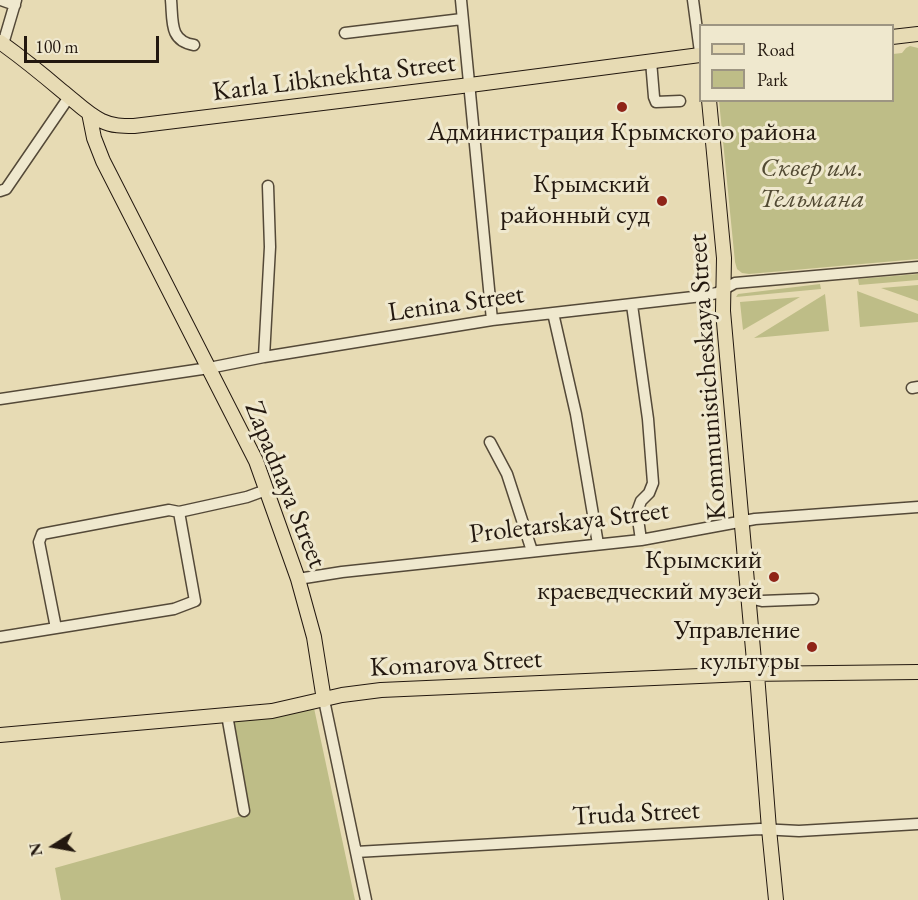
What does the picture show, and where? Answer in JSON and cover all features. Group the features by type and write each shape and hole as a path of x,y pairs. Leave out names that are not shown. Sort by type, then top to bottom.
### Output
{"main road":[{"path":"894,37 918,34"},
{"name":"Karla Libknekhta Street","path":"1,43 103,122 112,125 134,126 470,86 699,54"},
{"name":"Kommunisticheskaya Street","path":"709,102 724,258 723,310 776,900"},
{"name":"Zapadnaya Street","path":"89,113 94,138 103,161 256,461 298,579 314,638 324,700"},
{"name":"Komarova Street","path":"0,735 272,711 342,695 381,690 757,674 918,672"}],"street":[{"path":"1,0 16,2 1,43"},
{"path":"171,0 175,33 183,42 194,45"},
{"path":"461,0 492,320"},
{"path":"693,0 699,46"},
{"path":"345,33 462,19"},
{"path":"651,61 656,102 680,102"},
{"path":"0,190 6,189 69,97"},
{"path":"264,357 270,247 268,186"},
{"name":"Lenina Street","path":"0,399 209,368 492,320 712,295 735,282 918,267"},
{"path":"632,304 648,419 653,483 649,493 641,501 637,512 640,540"},
{"path":"553,313 576,414 598,544"},
{"path":"490,442 507,474 532,551"},
{"path":"56,628 39,542 42,534 169,510 179,512 247,497 266,490"},
{"name":"Proletarskaya Street","path":"298,579 342,572 640,540 742,521 918,507"},
{"path":"0,637 174,609 195,601 179,512"},
{"path":"749,598 813,599"},
{"name":"Zapadnaya Street","path":"324,700 366,900"},
{"path":"226,715 244,811"},
{"name":"Truda Street","path":"356,852 769,829 799,831 918,824"}],"green space":[{"name":"Сквер им. Тельмана","path":"910,46 918,48 918,259 742,273 737,269 735,262 719,102 894,102 894,54 902,53"},
{"path":"918,274 918,280 859,285 858,279"},
{"path":"820,284 821,289 736,297 738,294"},
{"path":"918,285 918,301 881,288"},
{"path":"857,291 918,314 918,322 860,327"},
{"path":"825,294 829,331 754,338"},
{"path":"800,297 743,330 740,302"},
{"path":"314,708 355,900 61,900 55,868 241,816 225,722"}],"place":[{"name":"Администрация Крымского района","path":"622,107"},
{"name":"Крымский районный суд","path":"662,201"},
{"name":"Крымский краеведческий музей","path":"774,577"},
{"name":"Управление культуры","path":"812,647"}]}
